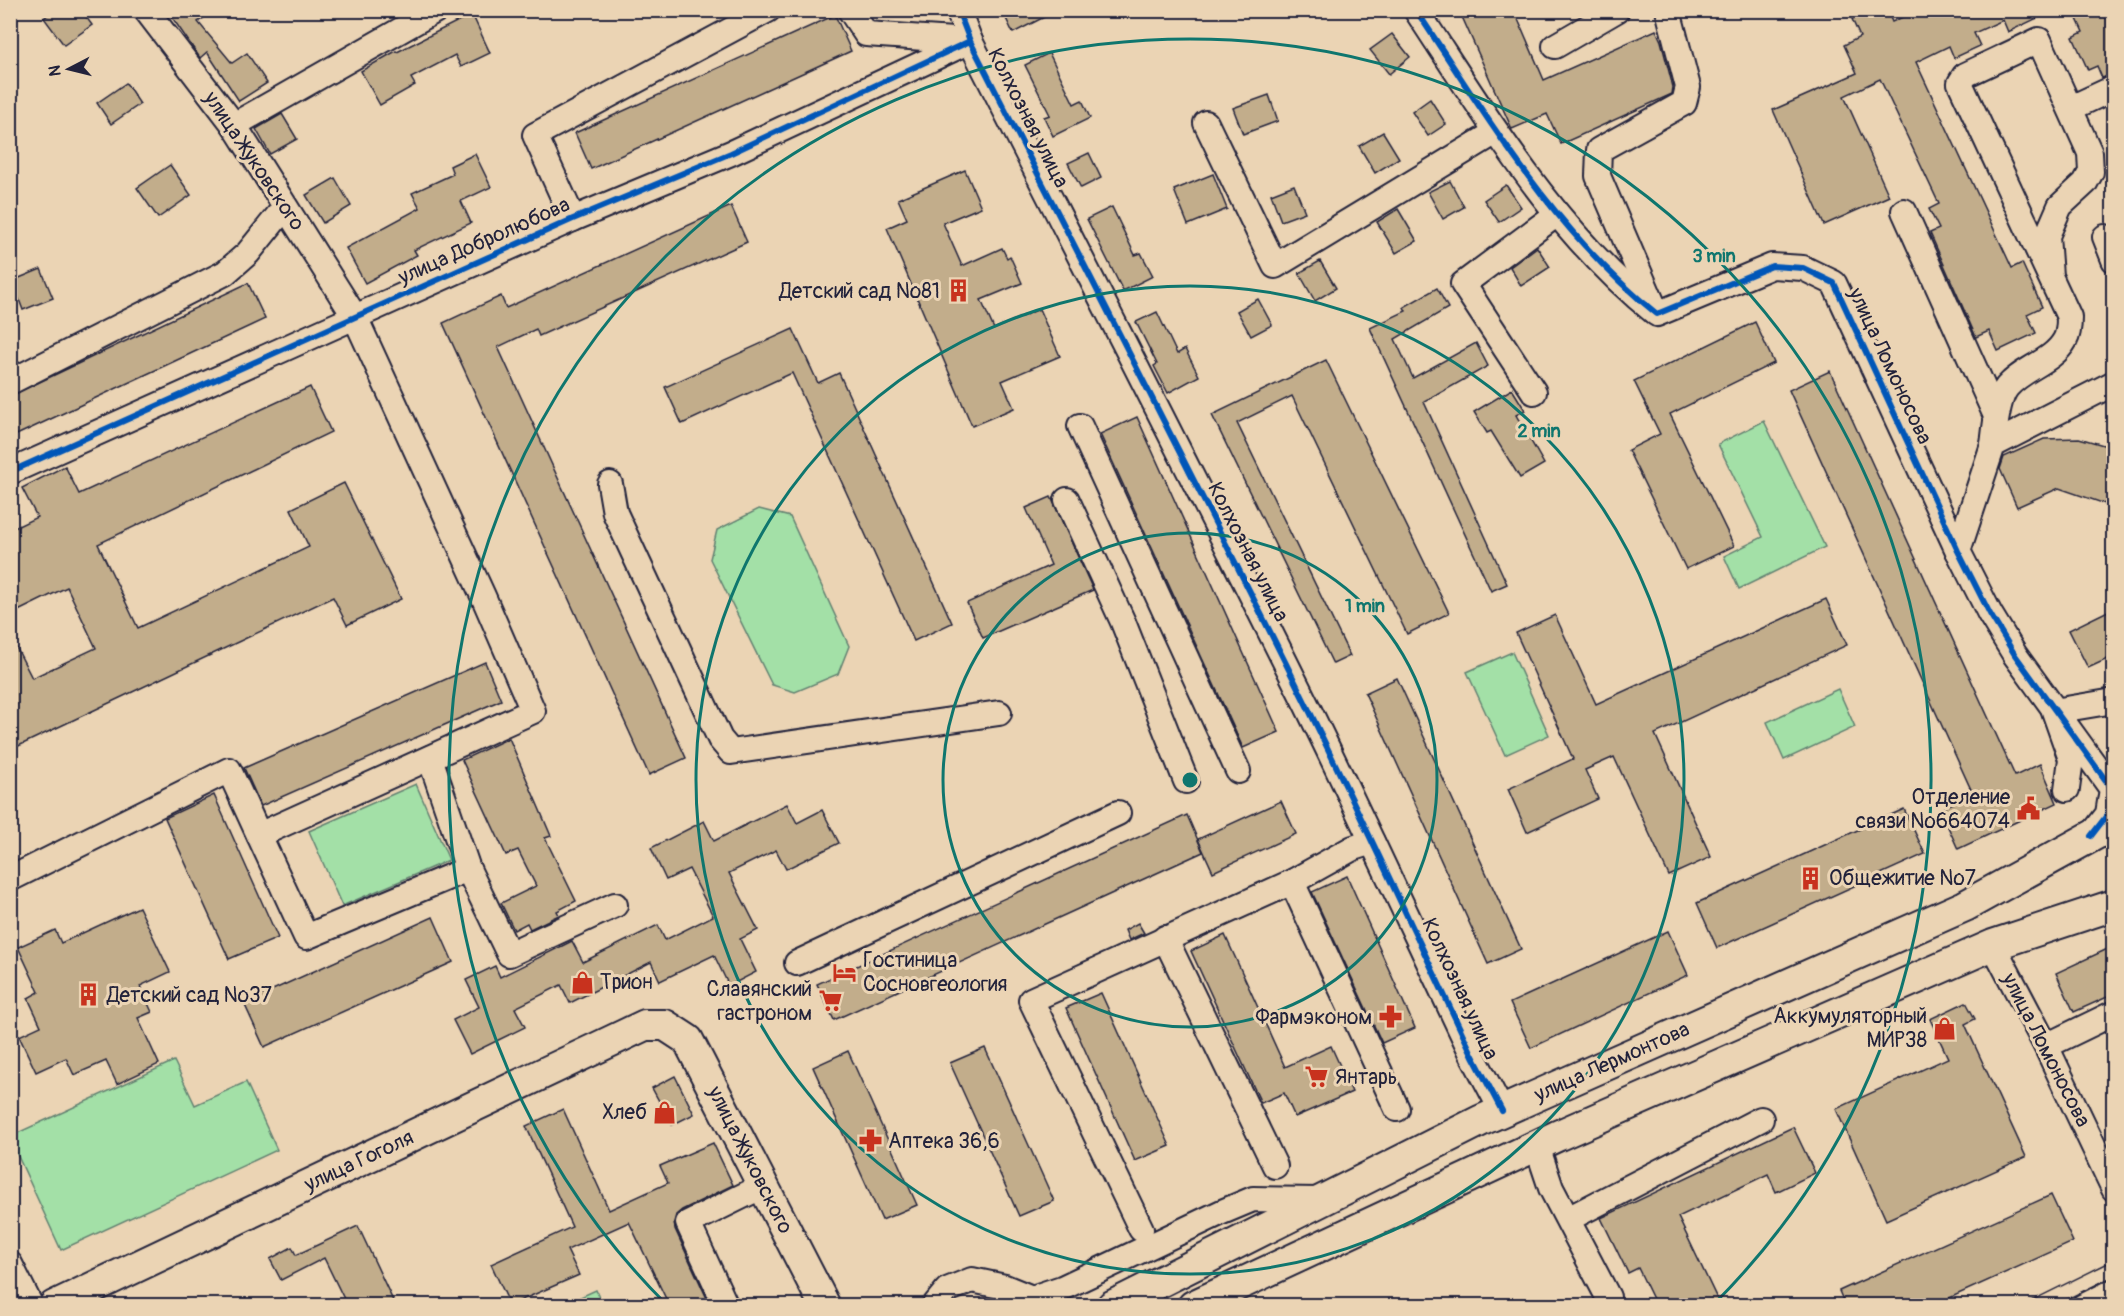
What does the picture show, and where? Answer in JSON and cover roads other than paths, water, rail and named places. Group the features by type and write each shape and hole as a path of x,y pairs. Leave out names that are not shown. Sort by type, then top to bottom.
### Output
{"main road":[{"name":"улица Лермонтова","path":"1112,1305 1502,1111 1965,906 2102,830"},
{"path":"1193,1305 1536,1146 1993,945 2114,904"},
{"name":"улица Гоголя","path":"54,1305 645,1025 665,1025"},
{"name":"улица Жуковского","path":"665,1025 688,1040 825,1305"}],"street":[{"name":"улица Жуковского","path":"146,10 234,125 355,317 533,711 430,758"},
{"path":"234,125 436,10"},
{"path":"573,219 535,135 768,10"},
{"path":"850,10 866,34 970,41"},
{"name":"Колхозная улица","path":"958,10 970,41 1309,709 1473,1056 1502,1111"},
{"path":"1416,10 1496,132 1557,214 1605,268 1657,314"},
{"path":"1555,46 1617,10"},
{"path":"1657,314 1598,176 1599,150 1684,103 1688,87 1668,10"},
{"path":"1958,551 1993,445 1996,416 2006,388 2054,352 2065,340 2069,317 1960,83 1965,75 2039,40 2090,153 2091,172 2085,183 2060,207 2051,223 2047,236 2050,276"},
{"name":"улица Добролюбова","path":"10,472 573,219 731,153 970,41"},
{"path":"2071,108 2114,88"},
{"path":"1206,123 1275,266 1496,132"},
{"path":"10,382 225,273 248,253 285,207"},
{"path":"1904,211 1996,416"},
{"path":"1533,392 1463,284 1557,214"},
{"path":"2105,237 2114,260"},
{"name":"улица Ломоносова","path":"1657,314 1772,266 1803,268 1834,283 1958,551 2000,631 2054,711 2112,789 2108,814 2102,830"},
{"path":"1993,445 2114,383"},
{"path":"1080,426 1238,771"},
{"path":"610,484 615,513 629,545 720,739 731,752 999,713"},
{"path":"1068,500 1123,622 1186,781"},
{"path":"2067,789 2071,759 2054,711 2114,701"},
{"path":"259,835 430,758 468,869 509,954 615,904"},
{"path":"10,879 229,770 306,937 468,869"},
{"path":"797,963 1118,813"},
{"path":"1141,1229 1031,1000 1292,882 1353,848 1372,842"},
{"path":"1292,882 1397,1109"},
{"path":"1165,938 1275,1166"},
{"name":"улица Ломоносова","path":"1993,945 2046,1046 2114,1189"},
{"path":"2046,1046 2114,1013"},
{"path":"1568,1219 1761,1119"},
{"path":"1536,1146 1551,1188 1608,1297"},
{"path":"726,1305 688,1223 763,1186"},
{"path":"934,1305 947,1290 972,1280 1005,1287 1032,1298 1062,1288 1212,1216 1253,1199 1326,1200"},
{"path":"13,1274 31,1305"},
{"path":"2084,1305 2114,1291"}],"tram line":[{"path":"2021,1306 2114,1260"},
{"path":"2053,1306 2114,1276"}],"place":[{"name":"Детский сад №81","path":"958,291"},
{"name":"Отделение связи №664074","path":"2028,809"},
{"name":"Общежитие №7","path":"1811,878"},
{"name":"Гостиница Сосновгеология","path":"845,972"},
{"name":"Трион","path":"582,982"},
{"name":"Детский сад №37","path":"89,995"},
{"name":"Славянский гастроном","path":"830,1001"},
{"name":"Фармэконом","path":"1390,1017"},
{"name":"Аккумуляторный МИР38","path":"1945,1028"},
{"name":"Янтарь","path":"1317,1077"},
{"name":"Хлеб","path":"665,1112"},
{"name":"Аптека 36,6","path":"870,1141"}]}
